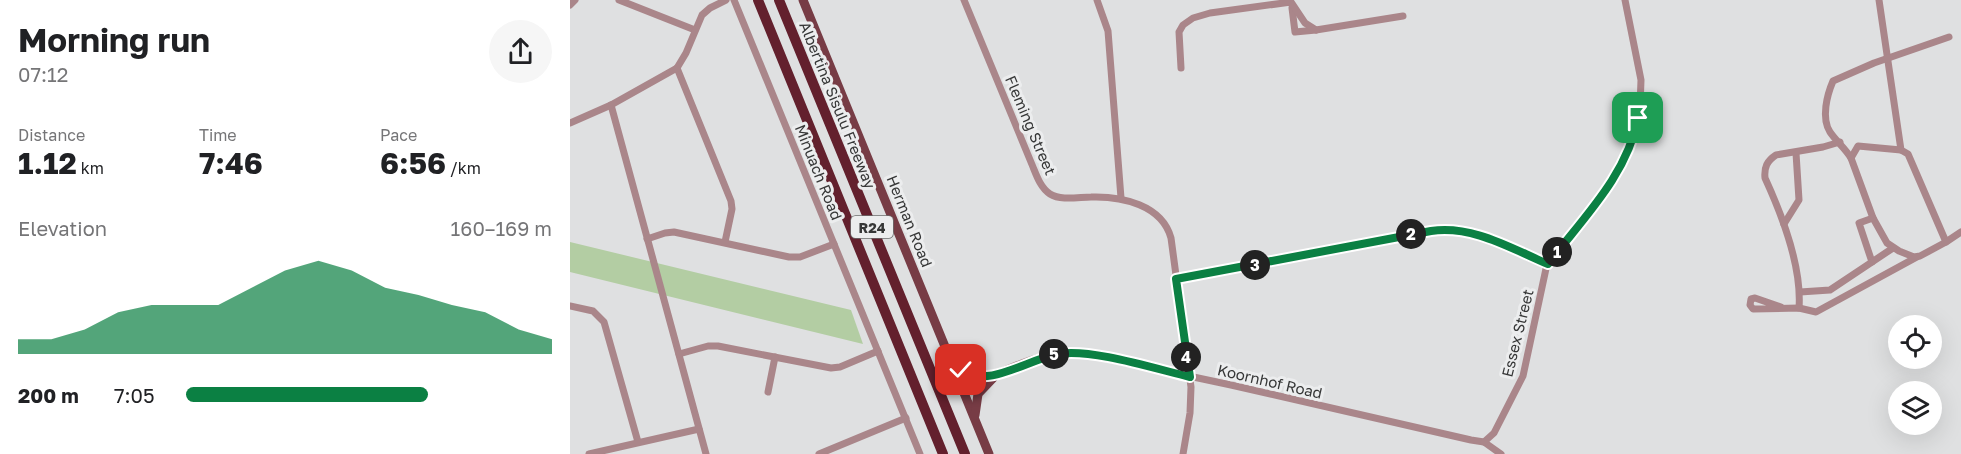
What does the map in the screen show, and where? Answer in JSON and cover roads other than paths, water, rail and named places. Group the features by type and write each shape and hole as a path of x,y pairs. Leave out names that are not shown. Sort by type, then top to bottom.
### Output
{"highway":[{"name":"R24","path":"758,0 943,454"},
{"name":"Albertina Sisulu Freeway","path":"779,0 965,454"}],"main road":[{"name":"Herman Road","path":"803,0 989,454"},
{"path":"951,359 969,375 980,377 996,375"},
{"path":"975,419 978,394 996,375"}],"street":[{"path":"570,5 575,0"},
{"path":"618,0 695,30"},
{"path":"570,123 610,105 677,68 701,17 707,10 726,0"},
{"name":"Minuach Road","path":"734,0 920,454"},
{"name":"Fleming Street","path":"964,0 1044,189 1051,195 1062,198 1121,198 1149,210 1163,222 1171,238 1190,377 1190,413 1183,454"},
{"path":"1097,0 1108,31 1121,198"},
{"name":"Essex Street","path":"1484,442 1494,433 1523,376 1548,264 1614,179 1635,135 1640,107 1641,80 1625,0"},
{"path":"1879,0 1901,150"},
{"path":"1290,1 1303,20 1316,30"},
{"path":"1290,1 1295,32 1403,16"},
{"path":"1181,68 1179,32 1183,25 1193,18 1210,13 1290,1"},
{"path":"1917,257 1893,248 1882,236 1851,158 1828,129 1826,109 1833,81 1949,37"},
{"path":"677,68 731,201 732,209 725,242"},
{"path":"610,105 706,454"},
{"path":"1799,308 1800,292 1784,224 1766,178 1767,165 1776,155 1824,147 1839,141 1858,146 1901,150 1908,154 1946,242"},
{"path":"1851,158 1858,146"},
{"path":"1784,224 1797,205 1800,194 1796,153"},
{"path":"1779,208 1794,210"},
{"path":"1872,262 1859,223 1873,218"},
{"path":"1176,279 1445,229 1483,236 1548,264"},
{"path":"647,240 670,231 794,258 834,244"},
{"path":"1781,307 1818,311 1961,232"},
{"path":"1800,292 1830,290 1893,248"},
{"path":"570,306 593,311 605,323 638,442"},
{"path":"679,354 714,346 831,368 840,367 878,351"},
{"name":"Koornhof Road","path":"963,389 1041,358 1070,353 1121,360 1471,441 1484,442 1501,454"},
{"path":"768,392 775,357"},
{"path":"819,454 906,418"},
{"path":"589,454 699,429"}]}
